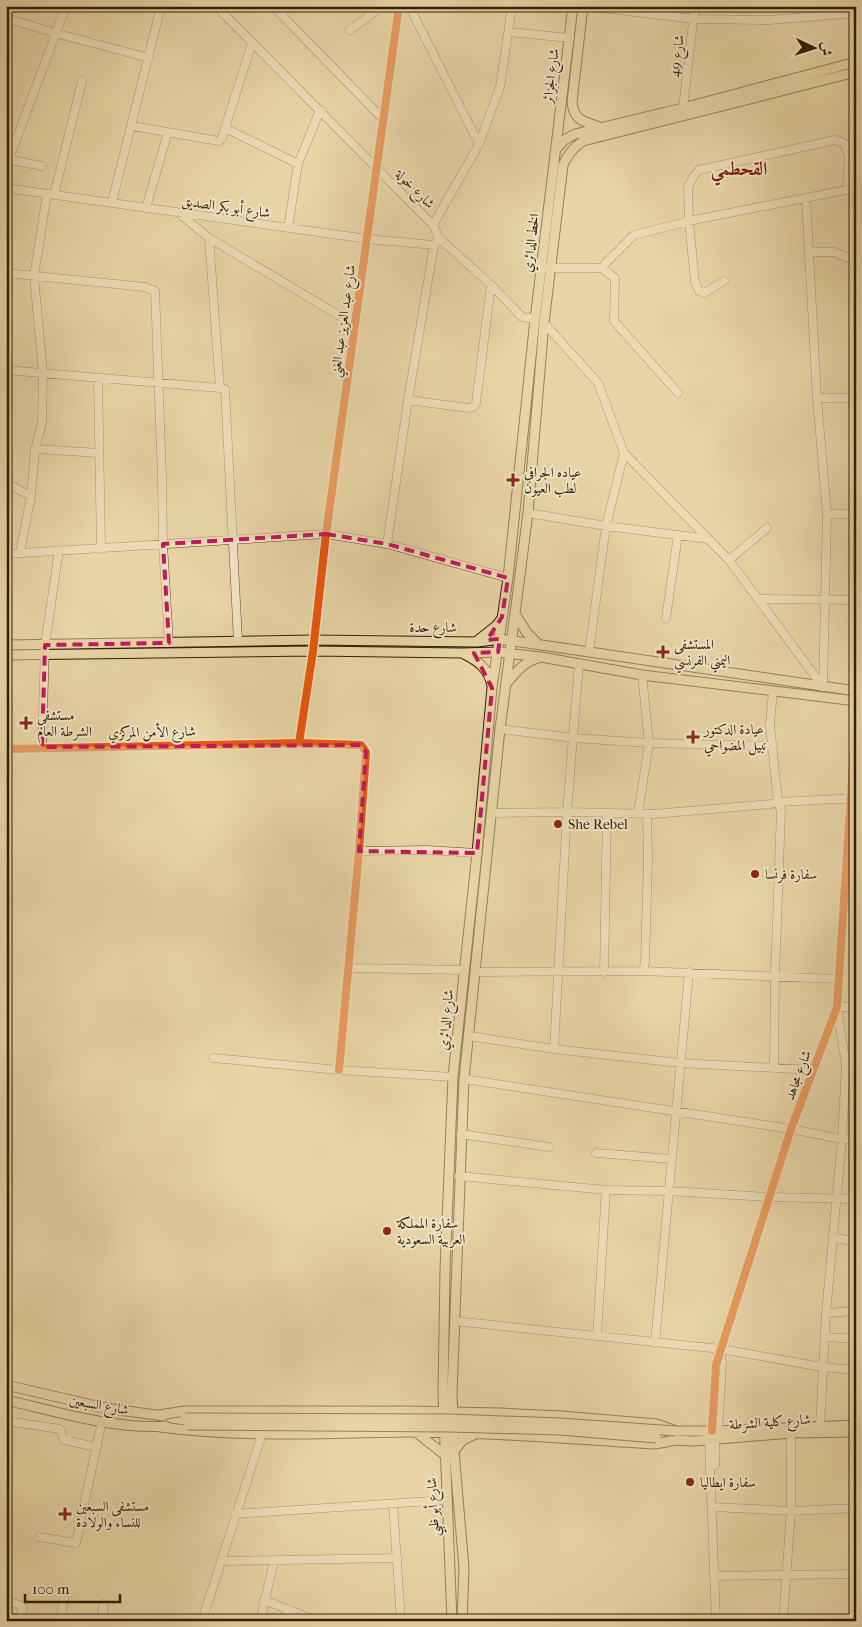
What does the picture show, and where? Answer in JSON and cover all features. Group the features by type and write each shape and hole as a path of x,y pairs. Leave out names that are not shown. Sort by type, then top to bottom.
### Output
{"main road":[{"name":"شارع الجزائر","path":"556,149 573,6"},
{"name":"شارع الجزائر","path":"585,6 572,102 573,113 578,119 602,128"},
{"name":"الخط الدائري","path":"498,652 540,321 551,268 563,165 567,155 583,141 856,62"},
{"name":"الخط الدائري","path":"510,653 528,513 540,321 541,269 556,149 564,140 576,134 683,108 856,72"},
{"path":"515,614 527,634 541,645"},
{"path":"477,642 497,625 502,617"},
{"name":"شارع حدة","path":"6,655 44,649 169,643 314,640 477,642 500,639 856,690"},
{"name":"شارع حدة","path":"6,645 44,649 498,652 579,663 642,675 856,701"},
{"name":"شارع الدائري","path":"448,1393 445,1269 453,1077 459,1036 492,688 498,652"},
{"path":"462,653 480,663 490,679 492,688"},
{"name":"شارع الدائري","path":"448,1393 457,1272 464,1079 470,1036 500,729 510,653"},
{"path":"506,684 525,664 541,657"},
{"path":"453,1077 464,1079"},
{"path":"446,1256 449,1262 454,1262 457,1259"},
{"path":"445,1269 451,1265 455,1267 457,1272"},
{"name":"شارع السبعين","path":"6,1385 105,1408 159,1415 187,1421"},
{"path":"431,1411 448,1393 459,1408 468,1412"},
{"name":"شارع أبو ظبي","path":"448,1393 449,1433 454,1451 464,1573 462,1621"},
{"name":"شارع السبعين","path":"6,1400 102,1421 160,1427 187,1421"},
{"path":"159,1415 186,1411 431,1411 500,1413 657,1424 676,1436"},
{"path":"407,1411 414,1415 416,1423 412,1432"},
{"path":"499,1434 492,1430 490,1426 492,1416 500,1413"},
{"path":"187,1421 450,1419 560,1423 676,1436"},
{"name":"شارع كلية الشرطة","path":"187,1421 560,1430 656,1438 856,1432"},
{"name":"شارع كلية الشرطة","path":"714,1435 820,1426 856,1425"},
{"path":"160,1427 262,1434 412,1432 499,1434 655,1444 676,1436"},
{"path":"412,1432 445,1455"},
{"name":"شارع أبو ظبي","path":"449,1433 445,1455 452,1621"},
{"path":"454,1451 463,1440 476,1434"},
{"path":"450,1563 456,1568 462,1562"},
{"path":"450,1584 452,1581 460,1580 462,1585"}],"street":[{"path":"6,167 8,156 66,6"},
{"path":"112,202 161,6"},
{"path":"273,6 383,119"},
{"path":"350,30 382,6"},
{"name":"شارع عبد العزيز عبد الغني","path":"299,742 313,651 326,534 399,6"},
{"path":"409,6 479,144"},
{"path":"433,225 479,144 500,87 512,6"},
{"path":"585,6 652,10 694,18 769,20 856,13"},
{"name":"شارع 49","path":"683,108 695,6"},
{"path":"819,6 820,16"},
{"name":"شارع خولة","path":"219,7 433,225 437,241 491,285 522,317 540,321"},
{"path":"6,18 149,58"},
{"path":"509,32 570,38"},
{"path":"132,126 219,141 222,138 252,42"},
{"path":"20,552 30,496 34,449 42,423 43,373 34,276 50,195 82,81"},
{"path":"288,228 298,164 320,110"},
{"path":"225,128 298,164"},
{"path":"146,208 168,132"},
{"path":"724,281 704,293 698,289 696,282 689,220 688,187 699,170 835,140 844,143 849,156 847,190"},
{"path":"8,156 16,161 42,166"},
{"name":"شارع أبو بكر الصديق","path":"6,188 367,239 437,241"},
{"path":"601,268 634,235 689,220 856,188"},
{"path":"806,198 817,398 827,514 823,686"},
{"path":"179,213 209,238 356,325"},
{"path":"209,238 220,388"},
{"path":"387,544 408,400 437,241"},
{"path":"809,252 834,252 856,261"},
{"path":"541,269 601,268 615,278 614,321 678,393"},
{"path":"6,273 145,287 155,291 163,544 169,643"},
{"path":"408,400 468,408 473,407 476,403 491,285"},
{"path":"540,321 598,383 624,453 729,560 823,686"},
{"path":"6,370 158,384 225,388 238,641"},
{"path":"98,378 101,549"},
{"path":"817,398 856,398"},
{"path":"34,449 99,453"},
{"path":"589,652 606,526 624,453"},
{"path":"6,484 30,496"},
{"path":"528,513 606,526 708,539"},
{"path":"827,514 856,514"},
{"path":"729,560 767,528"},
{"path":"6,554 326,534 387,544 508,578"},
{"path":"666,618 678,535"},
{"path":"42,747 44,649 59,550"},
{"path":"758,599 856,600"},
{"path":"554,1049 567,812 579,663"},
{"path":"638,814 648,743 642,675"},
{"path":"773,691 770,724 778,802 781,811 774,1067"},
{"name":"شارع مجاهد","path":"716,1621 713,1507 711,1501 714,1435 722,1364 721,1349 791,1129 837,1007 853,798 856,718"},
{"path":"500,729 574,738 648,743 773,746"},
{"name":"شارع الأمن المركزي","path":"6,749 299,742 361,744 366,752 359,851"},
{"path":"492,813 647,814 778,802 853,798"},
{"path":"604,972 607,814"},
{"path":"643,971 645,962 648,860 647,814"},
{"path":"339,1070 359,851 427,850 477,853"},
{"path":"348,968 464,970"},
{"path":"476,972 689,972 838,980"},
{"path":"655,1343 689,972"},
{"path":"820,1426 822,1367 842,1139 846,1066 837,1007 856,1007"},
{"path":"470,1036 554,1049 680,1063 814,1070"},
{"path":"213,1058 339,1070 453,1077"},
{"path":"846,1066 856,1066"},
{"path":"464,1079 791,1129 842,1139 856,1139"},
{"path":"461,1134 549,1147"},
{"path":"596,1153 672,1159"},
{"path":"460,1176 606,1190 856,1199"},
{"path":"597,1335 606,1190"},
{"path":"833,1238 856,1240"},
{"path":"826,1313 856,1312"},
{"path":"454,1321 721,1349 822,1367 856,1370"},
{"path":"825,1337 856,1339"},
{"path":"6,1421 60,1429 64,1440 97,1447"},
{"path":"39,1537 76,1543 102,1421"},
{"path":"783,1621 791,1511 791,1433"},
{"path":"202,1621 262,1434"},
{"path":"235,1514 446,1500"},
{"path":"393,1504 402,1621"},
{"path":"713,1507 791,1511 856,1508"},
{"path":"221,1561 398,1558"},
{"path":"260,1621 274,1561"},
{"path":"714,1576 856,1574"},
{"path":"60,1621 64,1599"},
{"path":"264,1600 317,1621"},
{"path":"6,1601 23,1607 19,1621"},
{"path":"103,1604 103,1621"},
{"path":"286,1621 288,1609"}],"highlighted area":[{"path":"326,534 387,544 508,578 502,617 487,640 500,639 498,652 474,653 492,688 477,853 359,851 366,752 361,745 42,747 45,645 169,643 163,544"}],"cycle path":[{"path":"299,743 313,651 326,534 399,6"},
{"path":"712,1431 716,1365 791,1129 837,1007 856,718"},
{"path":"6,749 299,743 361,745 366,752 339,1070"}],"place":[{"name":"عياده الجرافي لطب العيون","path":"513,480"},
{"name":"المستشفى اليمني الفرنسي","path":"663,652"},
{"name":"مستشفى الشرطة العام","path":"26,723"},
{"name":"عيادة الدكتور نبيل المضواحي","path":"693,737"},
{"name":"She Rebel","path":"558,824"},
{"name":"سفارة فرنسا","path":"755,874"},
{"name":"سفارة المملكة العربية السعودية","path":"387,1231"},
{"name":"سفارة ايطاليا","path":"690,1482"},
{"name":"مستشفى السبعين للنساء والولادة","path":"65,1514"}],"district":[{"name":"القحطمي","path":"739,169"}]}
